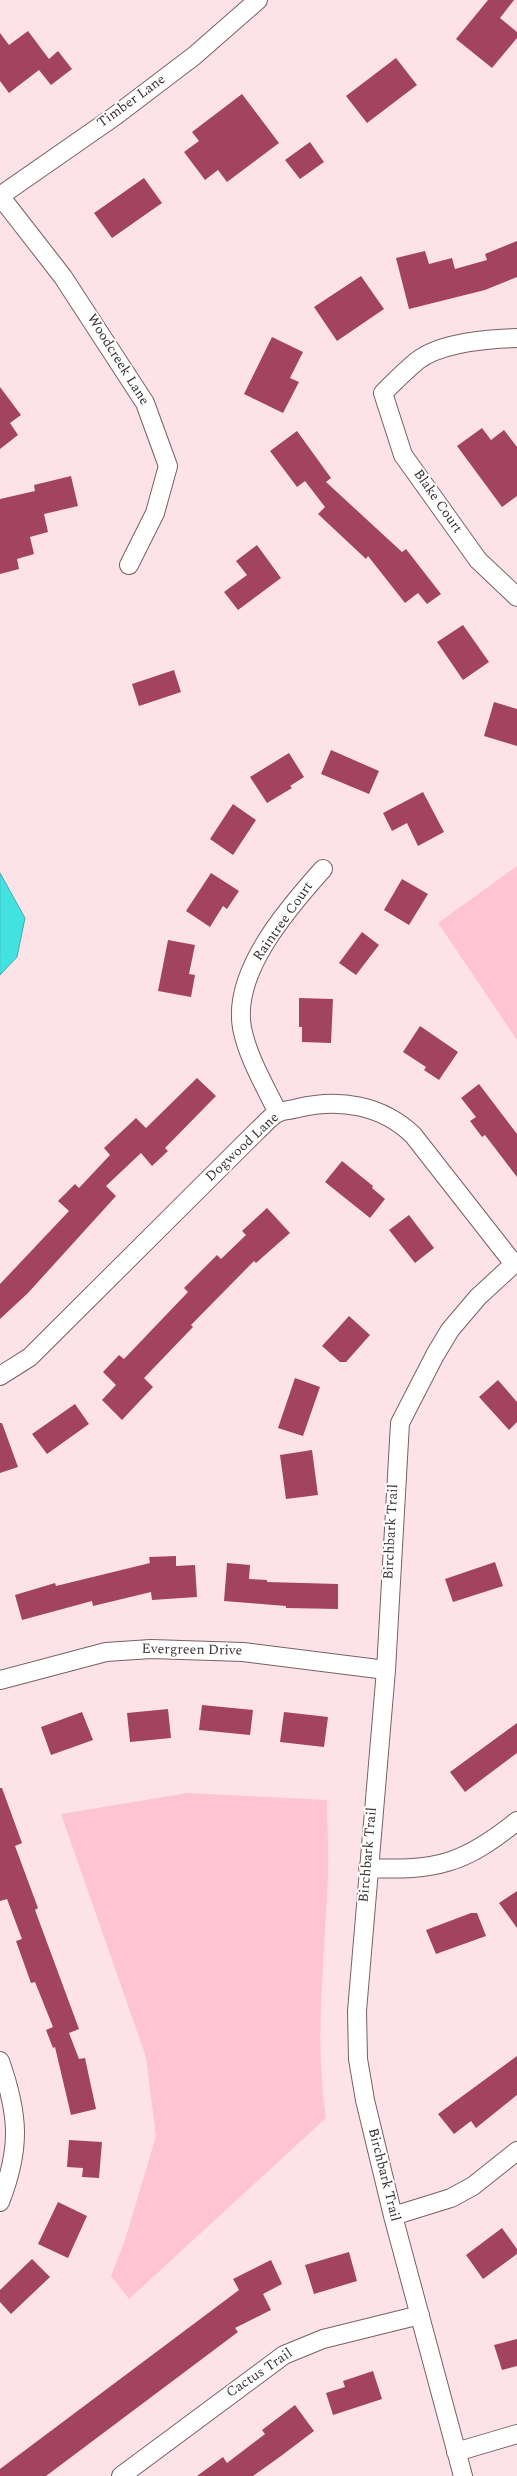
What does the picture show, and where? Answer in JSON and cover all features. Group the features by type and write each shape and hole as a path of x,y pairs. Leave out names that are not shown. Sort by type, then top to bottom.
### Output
{"street":[{"name":"Timber Lane","path":"0,196 115,116 194,56 258,0"},
{"name":"Woodcreek Lane","path":"0,196 63,277 146,403 168,466 155,513 129,565"},
{"name":"Blake Court","path":"517,338 479,341 430,353 417,361 383,393 403,455 478,560 517,597"},
{"name":"Raintree Court","path":"278,1113 246,1042 242,1026 246,988 258,956 297,898 323,869"},
{"name":"Dogwood Lane","path":"0,1376 30,1357 278,1113 305,1106 327,1104 362,1106 388,1116 403,1125 413,1135 515,1262"},
{"name":"Birchbark Trail","path":"463,2476 393,2216 365,2100 358,2059 357,2011 386,1670 394,1489 400,1423 435,1355 450,1330 474,1301 515,1262"},
{"name":"Evergreen Drive","path":"0,1680 106,1652 151,1649 243,1652 386,1670"},
{"path":"368,1868 400,1869 435,1866 472,1853 517,1821"},
{"path":"0,2061 15,2109 16,2133 14,2157 0,2202"},
{"path":"393,2216 451,2198 473,2186 517,2151"},
{"name":"Cactus Trail","path":"121,2476 284,2355 323,2339 420,2315"},
{"path":"456,2452 517,2434"}],"shaded area":[{"path":"517,866 517,1040 438,923"},
{"path":"188,1793 327,1800 328,1876 321,1997 321,2058 326,2118 129,2299 111,2276 125,2240 156,2136 146,2057 61,1814"}],"water":[{"path":"0,873 25,918 17,957 0,975"}],"building":[{"path":"488,0 514,0 500,18 517,32 517,38 492,68 456,39"},
{"path":"28,31 49,59 58,51 72,69 51,85 39,70 9,93 0,81 0,33 9,45"},
{"path":"396,58 417,85 367,123 346,96"},
{"path":"242,94 279,143 227,182 218,170 205,180 184,152 199,141 192,132"},
{"path":"310,142 324,162 300,179 285,160"},
{"path":"144,178 162,203 112,238 94,213"},
{"path":"517,241 517,277 485,290 409,309 396,258 425,251 429,264 452,258 455,269 487,260 485,254"},
{"path":"361,276 384,309 337,341 314,307"},
{"path":"272,337 303,352 290,378 299,382 283,413 244,394"},
{"path":"0,387 21,415 10,423 18,435 0,449"},
{"path":"482,428 491,440 504,430 517,447 517,496 502,507 457,446"},
{"path":"297,431 331,478 326,482 402,552 406,549 441,594 427,604 418,593 405,603 368,556 366,559 318,514 325,507 305,481 297,487 270,451"},
{"path":"71,476 78,506 44,514 48,532 30,537 34,554 17,559 19,569 0,574 0,499 35,491 34,485"},
{"path":"257,545 281,578 238,610 224,592 247,575 236,561"},
{"path":"463,625 489,662 463,680 437,642"},
{"path":"174,670 181,692 139,706 132,684"},
{"path":"494,702 517,709 517,746 484,736"},
{"path":"331,750 379,771 369,794 321,774"},
{"path":"289,753 304,777 290,786 292,788 267,803 250,777"},
{"path":"423,792 444,832 418,846 407,823 392,831 383,813"},
{"path":"233,804 256,820 233,855 210,839"},
{"path":"211,873 239,891 227,909 223,906 210,927 186,911"},
{"path":"402,879 428,894 409,925 384,910"},
{"path":"362,932 379,945 356,975 339,963"},
{"path":"168,940 195,945 189,974 195,975 191,997 158,991"},
{"path":"299,998 333,999 331,1043 302,1042 302,1027 299,1027"},
{"path":"420,1026 458,1052 439,1080 424,1070 426,1067 403,1052"},
{"path":"197,1078 216,1096 165,1148 168,1151 152,1166 141,1153 106,1186 116,1196 28,1293 0,1319 0,1284 69,1211 58,1201 75,1184 79,1188 110,1155 104,1148 136,1118 146,1128"},
{"path":"479,1084 517,1134 517,1177 485,1135 482,1137 470,1121 476,1117 461,1098"},
{"path":"342,1161 373,1186 372,1188 385,1199 370,1218 325,1182"},
{"path":"267,1208 290,1233 256,1263 254,1261 191,1325 193,1327 144,1378 153,1387 122,1420 102,1400 116,1385 103,1372 119,1355 124,1359 188,1292 184,1288 217,1255 221,1259 246,1235 242,1231"},
{"path":"409,1215 434,1248 415,1263 389,1230"},
{"path":"349,1316 370,1335 346,1362 340,1362 322,1346"},
{"path":"295,1378 320,1387 303,1436 278,1428"},
{"path":"498,1380 517,1402 517,1422 509,1430 479,1397"},
{"path":"75,1404 89,1424 47,1454 32,1434"},
{"path":"0,1423 2,1423 18,1467 0,1473"},
{"path":"312,1450 318,1495 286,1499 280,1455"},
{"path":"176,1556 176,1566 195,1565 197,1597 152,1600 151,1592 93,1606 92,1601 22,1620 15,1595 55,1583 56,1586 150,1563 149,1557"},
{"path":"495,1562 503,1586 453,1602 445,1579"},
{"path":"227,1563 250,1565 249,1579 267,1580 267,1582 338,1584 338,1609 286,1608 286,1606 224,1601"},
{"path":"202,1705 253,1710 250,1735 199,1730"},
{"path":"168,1709 171,1738 130,1742 127,1713"},
{"path":"82,1712 93,1740 51,1755 41,1727"},
{"path":"284,1712 328,1717 324,1747 280,1742"},
{"path":"517,1723 517,1753 465,1792 450,1772"},
{"path":"0,1788 2,1788 22,1843 15,1846 38,1908 35,1910 79,2029 69,2033 79,2059 85,2058 96,2109 71,2115 55,2047 53,2048 46,2030 53,2027 35,1982 31,1983 16,1941 22,1939 7,1899 0,1901"},
{"path":"517,1891 517,1928 499,1903"},
{"path":"471,1913 477,1913 486,1936 436,1954 426,1930"},
{"path":"517,2056 517,2095 476,2128 471,2121 454,2134 438,2114"},
{"path":"69,2140 102,2142 99,2178 82,2177 83,2168 67,2167"},
{"path":"58,2202 87,2216 68,2258 38,2244"},
{"path":"502,2228 517,2249 517,2254 483,2279 466,2255"},
{"path":"349,2252 357,2281 314,2294 305,2265"},
{"path":"32,2259 50,2277 11,2314 0,2302 0,2290"},
{"path":"271,2260 282,2284 263,2294 271,2310 235,2328 238,2332 46,2476 0,2476 0,2469 239,2290 233,2279"},
{"path":"517,2339 517,2366 502,2370 494,2345"},
{"path":"373,2371 382,2399 333,2415 326,2393 345,2387 343,2381"},
{"path":"295,2405 314,2431 281,2456 253,2476 197,2476 223,2457 227,2463 265,2434 262,2430"}]}
